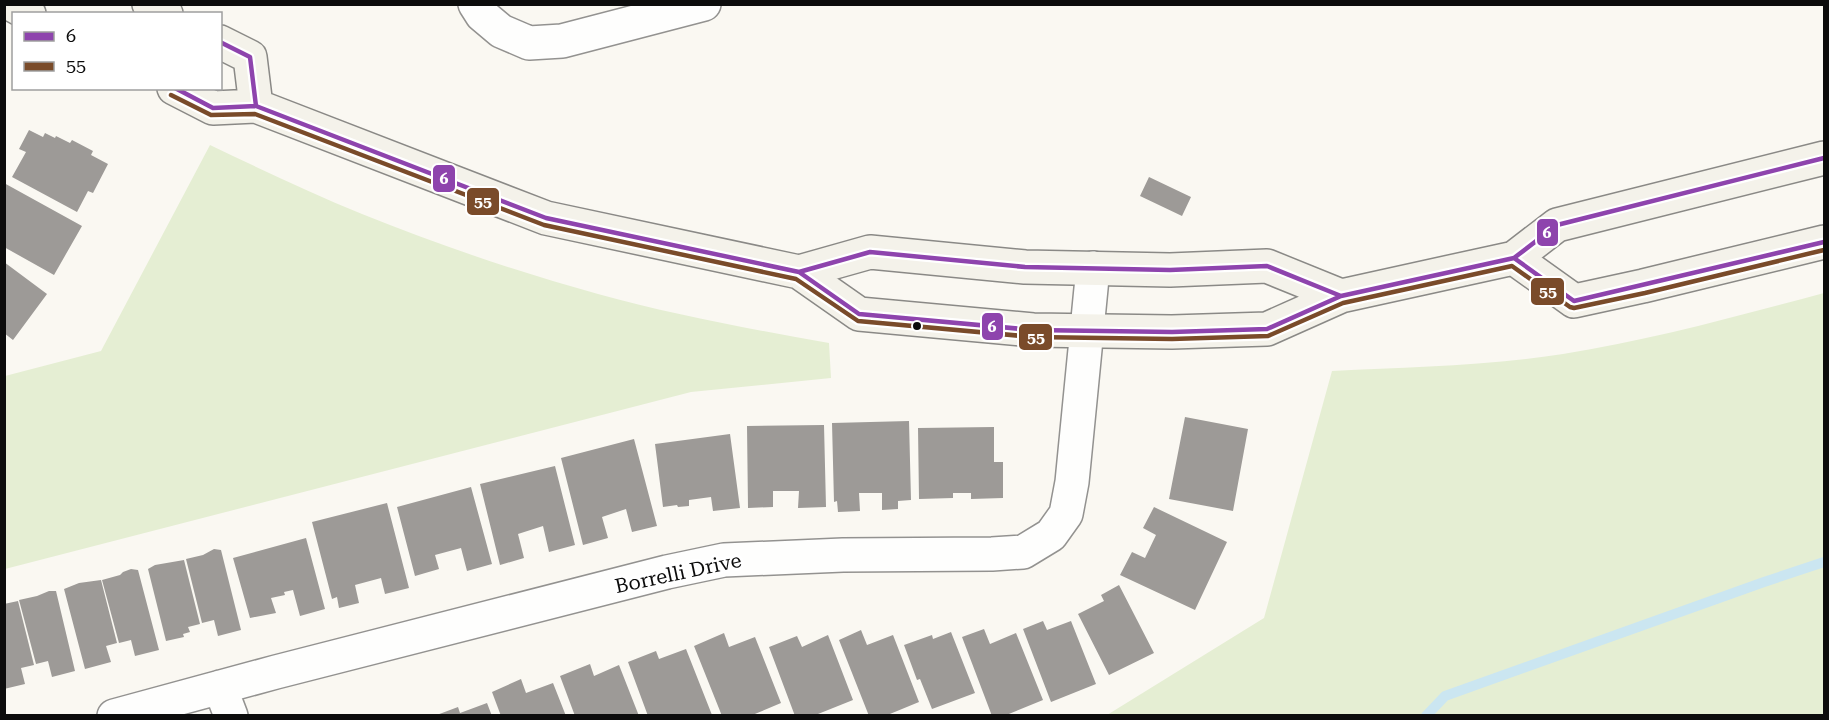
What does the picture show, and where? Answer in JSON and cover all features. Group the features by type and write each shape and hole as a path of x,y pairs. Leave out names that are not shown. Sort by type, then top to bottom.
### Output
{"main road":[{"path":"11,4 25,12"},
{"path":"149,4 163,12"},
{"path":"222,43 250,57 256,106"},
{"path":"178,90 213,108 256,106 546,218 799,272 859,314 1019,329 1172,332 1267,329 1341,296 1514,258 1557,225 1824,158"},
{"path":"1514,258 1574,301 1824,242"},
{"path":"799,272 870,252 1025,267 1170,270 1267,266 1341,296"}],"street":[{"path":"475,4 482,15 501,31 529,43 562,41 704,4"},
{"name":"Borrelli Drive","path":"114,716 226,701 668,572 724,560 843,555 1023,552 1051,536 1066,514 1072,482 1093,268"}],"green space":[{"path":"210,145 362,214 508,267 655,309 829,343 831,378 691,392 5,569 5,376 101,351"},
{"path":"1824,293 1824,715 1107,715 1264,618 1332,371 1477,364 1563,354 1662,335"}],"building":[{"path":"29,130 43,137 45,133 70,143 72,140 93,151 91,155 108,164 93,193 88,191 77,212 12,177 26,152 19,149"},
{"path":"1149,177 1191,197 1182,216 1140,196"},
{"path":"4,183 82,226 54,275 4,247"},
{"path":"4,262 47,294 13,340 4,333"},
{"path":"1185,417 1248,429 1233,511 1169,499"},
{"path":"909,421 911,500 898,501 898,509 882,510 882,493 859,493 860,511 838,512 837,501 834,502 832,423"},
{"path":"824,425 826,507 798,508 799,491 773,491 773,507 748,508 747,426"},
{"path":"994,427 994,462 1003,462 1003,498 971,499 971,493 953,493 953,498 919,499 918,428"},
{"path":"730,434 740,508 713,511 711,497 689,500 689,506 663,507 655,444"},
{"path":"634,439 657,526 632,532 626,509 602,517 608,538 583,545 561,458"},
{"path":"555,466 575,545 549,552 543,526 518,534 524,558 500,565 480,484"},
{"path":"471,487 492,564 467,571 461,548 435,555 439,569 415,576 397,507"},
{"path":"387,503 409,588 385,594 381,578 355,585 359,603 339,608 337,597 332,599 312,522"},
{"path":"1154,507 1227,542 1195,610 1120,575 1132,552 1145,558 1156,535 1143,528"},
{"path":"306,538 325,609 300,616 293,590 284,592 285,595 271,598 276,613 250,618 233,558"},
{"path":"214,549 221,550 241,630 218,636 214,620 202,623 186,559 203,555"},
{"path":"184,560 200,624 188,627 190,632 183,634 184,637 166,641 148,569 155,565"},
{"path":"131,569 138,570 159,650 135,656 131,640 119,643 102,580"},
{"path":"101,580 117,643 106,646 111,662 85,669 64,589 79,583"},
{"path":"1119,585 1154,653 1109,675 1078,614 1104,601 1101,595"},
{"path":"56,591 75,671 52,677 48,661 36,664 19,600"},
{"path":"18,601 34,665 21,668 25,684 4,689 4,604"},
{"path":"1043,621 1047,630 1071,621 1096,684 1051,702 1023,629"},
{"path":"984,629 990,644 1016,633 1043,700 1004,716 992,716 962,637"},
{"path":"861,630 867,645 893,635 919,702 885,716 869,716 839,640"},
{"path":"951,632 975,693 932,709 920,679 917,680 904,645 932,635 933,639"},
{"path":"724,633 729,647 755,637 781,703 750,716 722,716 694,646"},
{"path":"828,635 853,700 813,716 795,716 769,647 797,636 802,647"},
{"path":"686,649 712,715 648,716 628,662 656,651 659,659"},
{"path":"590,664 594,676 619,665 639,716 575,716 560,676"},
{"path":"521,679 526,693 553,683 566,716 501,716 492,692"},
{"path":"487,703 492,716 434,716 458,707 460,713"}],"waterway":[{"path":"1426,716 1445,696 1824,562"}],"transit line":[{"name":"6","path":"222,43 250,57 256,106"},
{"name":"6","path":"179,90 213,108 256,106 546,218 799,272 859,314 1033,330 1172,332 1267,329 1341,296 1514,258 1557,225 1824,158"},
{"name":"55","path":"171,95 211,115 255,114 544,225 796,279 858,321 1033,337 1172,339 1268,336 1343,303 1512,266 1574,308 1824,250"},
{"name":"6","path":"1514,258 1574,301 1824,242"},
{"name":"6","path":"799,272 870,252 1025,267 1170,270 1267,266 1341,296"}]}
